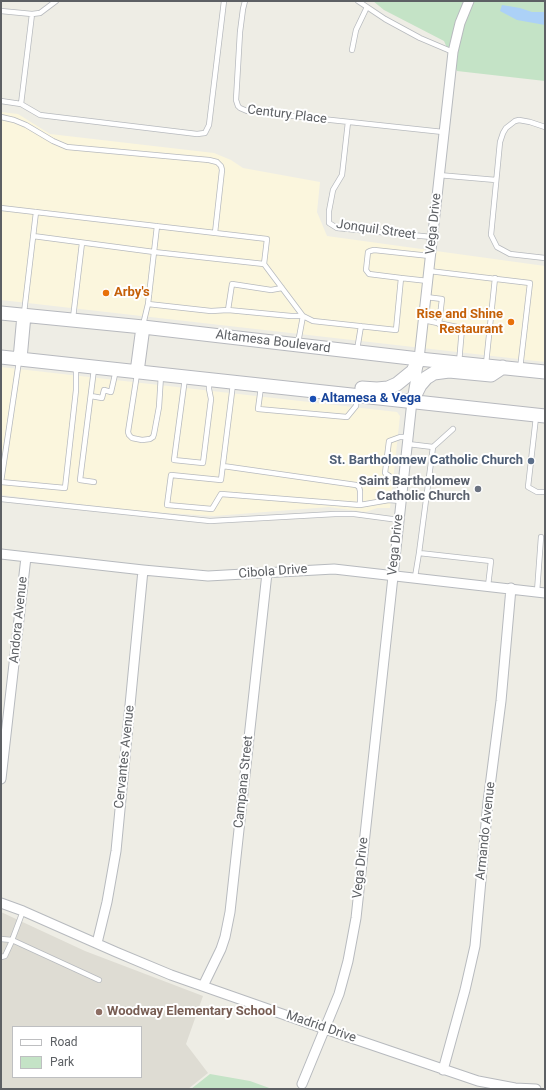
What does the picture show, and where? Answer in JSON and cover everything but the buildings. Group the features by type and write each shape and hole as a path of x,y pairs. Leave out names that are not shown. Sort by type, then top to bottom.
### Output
{"main road":[{"name":"Altamesa Boulevard","path":"1,312 545,372"},
{"path":"20,359 24,315"},
{"path":"137,372 143,327"},
{"path":"1,357 541,416"},
{"path":"317,391 332,387 345,386 377,389 388,388 397,384 413,371 419,359"},
{"path":"412,401 420,385 426,378 434,373 449,371 491,375 497,373 503,367"}],"street":[{"name":"Vega Drive","path":"302,1084 339,994 348,961 356,918 412,401 419,359 428,281 443,132 453,52 460,23 469,1"},
{"name":"Cibola Drive","path":"1,554 208,576 334,569 541,592"},
{"name":"Andora Avenue","path":"1,779 26,556"},
{"name":"Cervantes Avenue","path":"97,943 107,902 116,851 143,570"},
{"name":"Campana Street","path":"203,986 221,949 230,912 267,573"},
{"name":"Armando Avenue","path":"443,1070 466,990 475,946 488,802 501,701 511,588"},
{"name":"Madrid Drive","path":"1,903 150,966 325,1029 443,1070 478,1080 515,1088 536,1089"},
{"path":"540,1089 545,1089"}],"lane":[{"path":"1,11 32,14 40,13 56,1"},
{"path":"1,101 21,104 40,115 198,134 206,133 209,125 224,1"},
{"name":"Century Place","path":"245,1 242,9 240,32 236,100 238,106 247,111 443,132"},
{"path":"358,1 385,20 420,38 453,52"},
{"path":"352,50 356,30 367,7"},
{"path":"21,104 32,14"},
{"path":"1,118 14,120 26,125 53,141 67,147 217,162 221,166 222,170 215,233"},
{"path":"545,127 519,120 515,121 506,128 500,142 491,235 497,247 510,254 545,258"},
{"name":"Jonquil Street","path":"348,122 342,175 332,190 329,223 337,228 432,237"},
{"path":"438,175 496,180"},
{"path":"1,208 267,239 264,264 303,316 313,322 396,330 401,278"},
{"path":"24,315 36,212"},
{"path":"143,327 148,304 157,226"},
{"path":"33,236 154,252 264,264"},
{"path":"73,320 82,242"},
{"path":"428,281 369,274 366,270 368,252 374,250 430,256"},
{"path":"429,271 530,282 520,369"},
{"path":"486,365 495,278"},
{"path":"228,310 232,284 271,290 282,288"},
{"path":"426,297 442,300 439,324"},
{"path":"148,304 211,311 228,310 303,316"},
{"path":"298,345 303,316"},
{"path":"423,320 462,328 459,363"},
{"path":"357,352 361,326"},
{"path":"20,359 1,482 65,488 76,390 76,366"},
{"path":"94,368 80,480 94,482"},
{"path":"91,396 102,398 104,390 111,392 116,370"},
{"path":"137,372 128,432 129,435 136,439 148,440 153,437 159,407 161,375"},
{"path":"185,378 174,460 203,463 211,398 209,380"},
{"path":"234,383 221,480 171,475 168,505 212,509 221,494 360,505 389,500 401,500"},
{"path":"261,386 258,409 347,417 356,406 357,396"},
{"path":"541,416 528,486 537,492 545,492"},
{"path":"416,577 433,446 453,430"},
{"path":"404,480 395,480 385,473 389,441 400,437 433,446"},
{"path":"223,466 354,484 359,486 360,505"},
{"path":"1,499 210,521 336,514 354,514 399,520"},
{"path":"541,537 541,592"},
{"path":"419,553 491,561 488,586"},
{"path":"1,957 4,956 12,940 23,911"},
{"path":"1,938 12,940 99,980"}],"shaded area":[{"path":"1,112 18,114 50,134 214,153 231,160 243,168 320,182 317,212 327,236 545,266 545,362 1,300"},
{"path":"1,367 397,412 400,416 390,508 377,508 366,512 329,507 214,516 135,511 1,495"},
{"name":"Woodway Elementary School","path":"1,912 85,951 203,996 186,1044 208,1073 188,1089 1,1089"}],"green space":[{"path":"373,1 545,1 545,81 457,71 444,41 384,10"},
{"path":"210,1074 250,1081 272,1089 191,1089"}],"water":[{"path":"502,5 532,12 545,12 545,25 517,20 500,11"}],"place":[{"name":"Arby's","path":"106,293"},
{"name":"Rise and Shine Restaurant","path":"511,322"},
{"name":"Altamesa & Vega","path":"313,399"},
{"name":"St. Bartholomew Catholic Church","path":"531,461"},
{"name":"Saint Bartholomew Catholic Church","path":"478,489"},
{"name":"Woodway Elementary School","path":"99,1012"}]}
